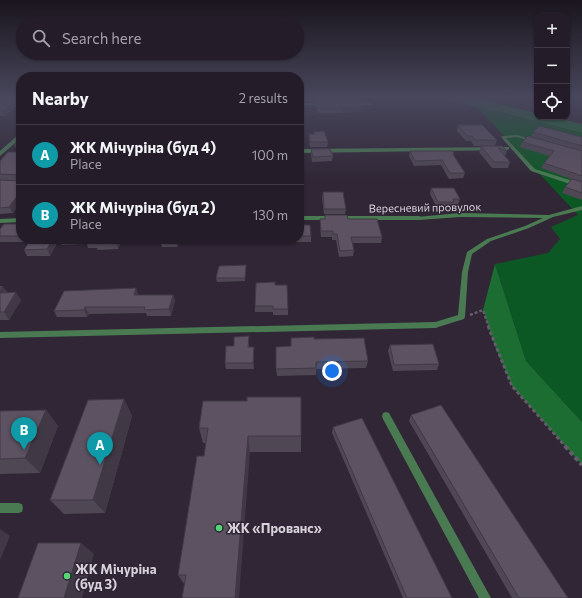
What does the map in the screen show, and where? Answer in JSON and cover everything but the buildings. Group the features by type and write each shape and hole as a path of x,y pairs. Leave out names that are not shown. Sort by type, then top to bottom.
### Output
{"street":[{"path":"0,154 16,140"},
{"path":"304,151 507,148"},
{"path":"0,154 7,154"},
{"name":"Вересневий провулок","path":"304,218 418,218"},
{"path":"0,220 16,220"},
{"path":"0,335 434,325"}],"lane":[{"path":"539,142 517,136 503,137 533,170 582,186"},
{"path":"434,325 461,317 465,272 469,253 489,240 527,227 551,216 582,208"},
{"name":"Вересневий провулок","path":"418,218 460,216 551,216"},
{"path":"386,416 485,598"},
{"path":"0,508 18,508"}],"path":[{"path":"461,317 483,310 496,349 512,386 582,465"}],"green space":[{"path":"494,125 549,125 582,133 582,422 526,361 495,264 548,253 560,239 551,227 578,215"},
{"path":"550,125 582,125 582,133"},
{"path":"495,264 526,361 582,422 582,465 512,386 496,349 483,310"}],"place":[{"name":"ЖК Мічуріна (буд 2)","path":"24,450"},
{"name":"ЖК Мічуріна (буд 4)","path":"100,465"},
{"name":"ЖК «Прованс»","path":"219,528"},
{"name":"ЖК Мічуріна (буд 3)","path":"67,576"}]}
